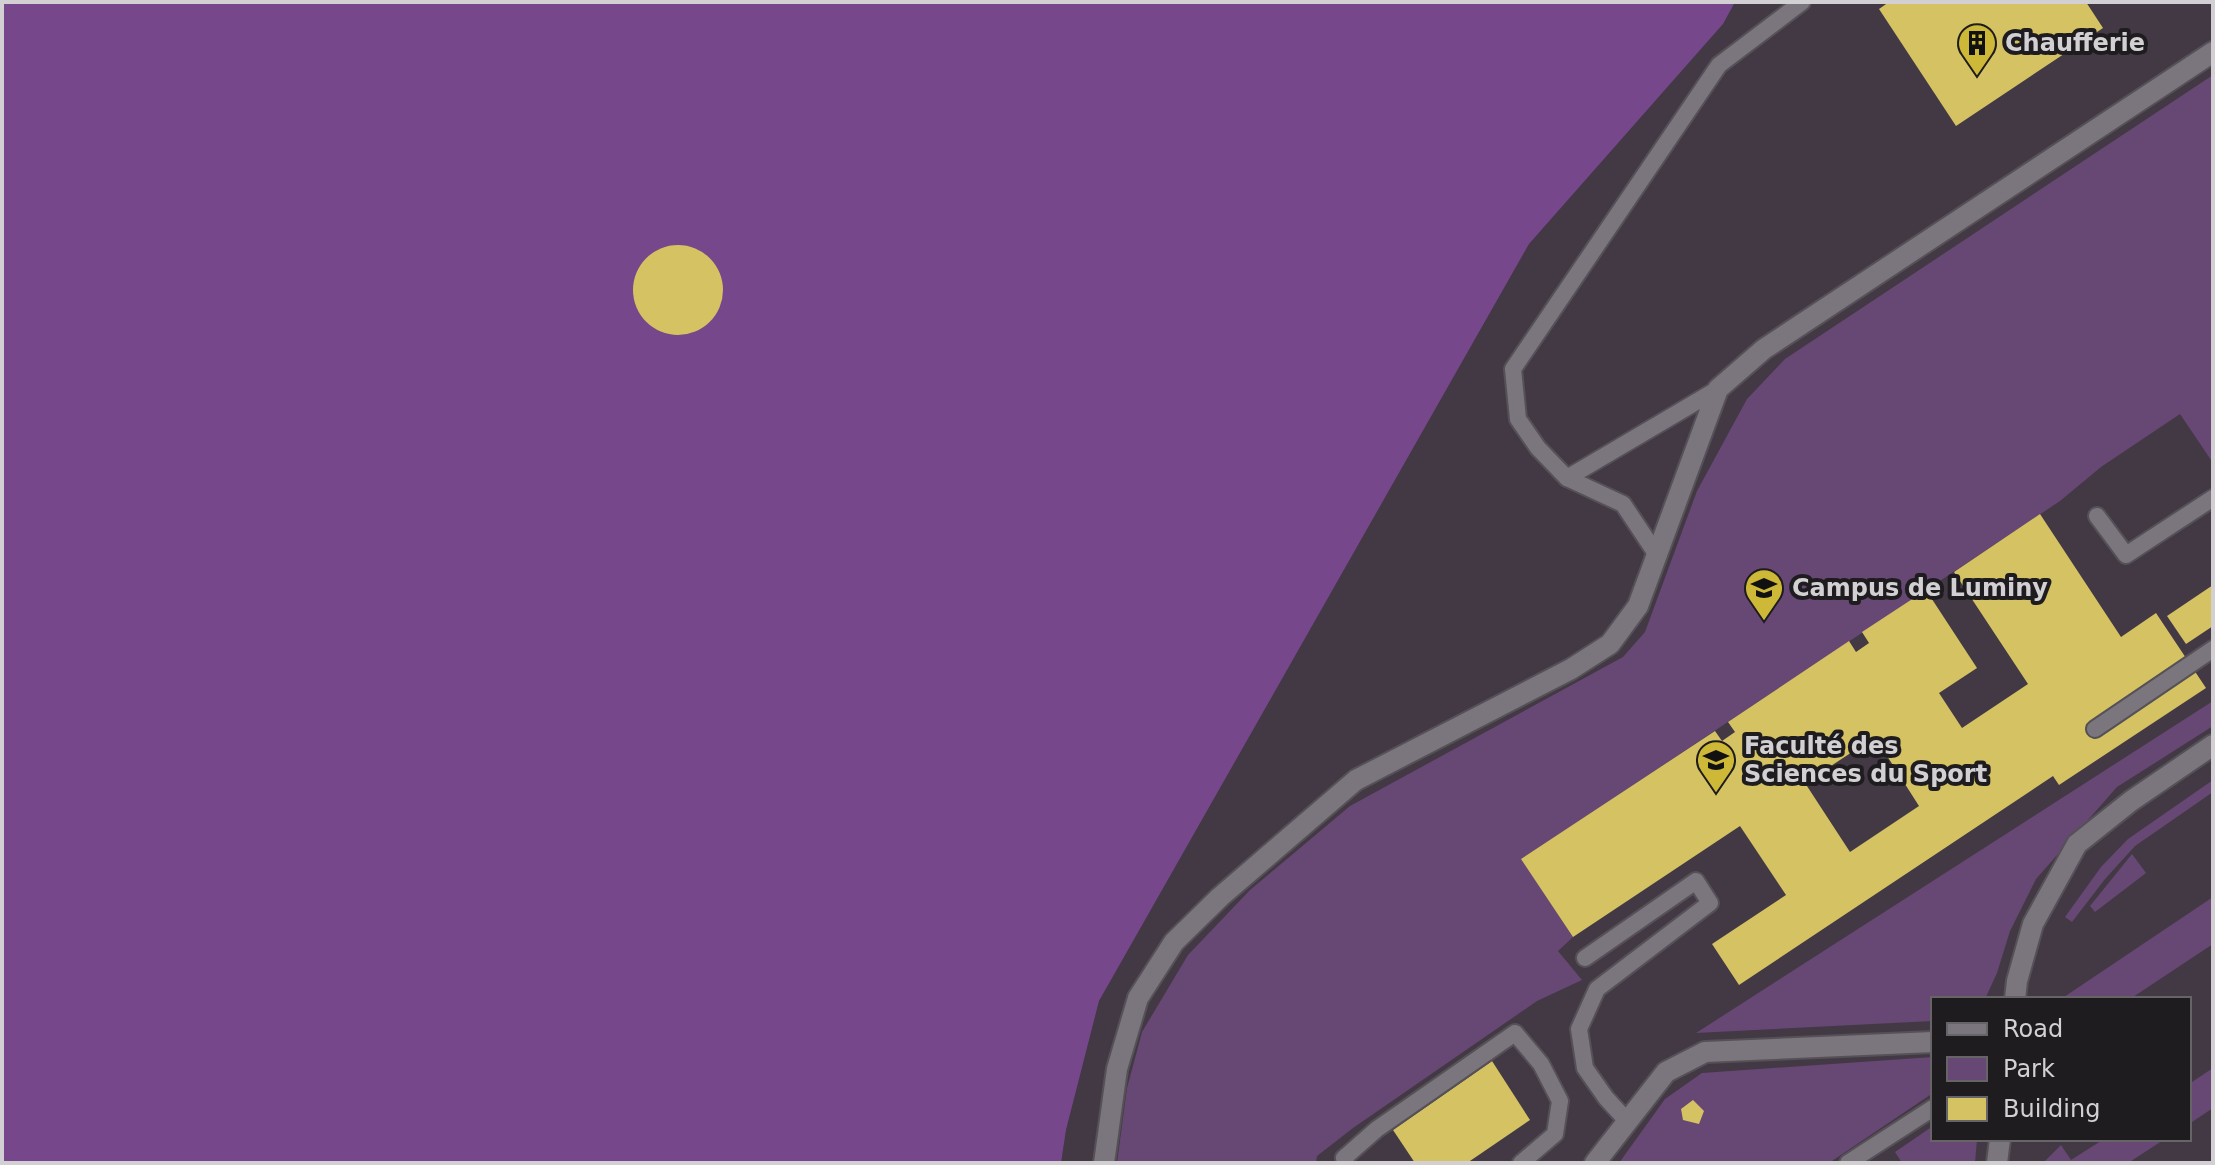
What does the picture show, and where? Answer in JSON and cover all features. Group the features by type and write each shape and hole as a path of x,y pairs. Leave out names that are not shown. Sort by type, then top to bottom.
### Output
{"street":[{"path":"1104,1163 1117,1069 1138,998 1174,942 1220,897 1356,780 1571,669 1610,644 1638,606 1718,389 1764,349 2213,52"},
{"path":"2015,997 2033,924 2077,844 2131,801 2213,745"},
{"path":"1595,1163 1666,1072 1705,1052 1931,1042"},
{"path":"1997,1163 2000,1141"}],"lane":[{"path":"1657,555 1623,504 1567,478 1538,448 1518,419 1513,369 1719,65 1802,2"},
{"path":"1567,478 1718,389"},
{"path":"2097,516 2126,555 2213,498"},
{"path":"2095,729 2213,649"},
{"path":"1585,958 1696,881 1710,903 1597,989 1579,1029 1585,1068 1628,1122"},
{"path":"1346,1163 1344,1158 1377,1129 1515,1033 1541,1064 1560,1101 1555,1134 1521,1163"},
{"path":"1848,1163 1931,1109"}],"shaded area":[{"path":"2,2 1735,2 1723,24 1529,244 1099,1001 1066,1130 1061,1163 2,1163"},
{"name":"Campus de Luminy","path":"1735,2 2213,2 2213,1163 1061,1163 1066,1130 1099,1001 1529,244 1723,24"}],"green space":[{"path":"2213,75 2213,463 2180,414 2101,467 2060,501 1522,859 1573,937 1558,951 1582,980 1537,1001 1353,1128 1317,1156 1316,1163 1117,1163 1127,1088 1142,1032 1188,955 1250,890 1350,806 1623,657 1645,632 1697,491 1747,399 1785,359"},
{"path":"2213,701 2213,726 2117,787 2036,879 2010,931 1986,997 1931,997 1931,1021 1696,1033"},
{"path":"2213,780 2213,792 2135,846 2072,922 2065,917 2101,867 2128,839"},
{"path":"2132,854 2146,873 2095,912 2090,906"},
{"path":"2213,897 2213,944 2133,997 2064,997"},
{"path":"1931,1057 1931,1094 1829,1163 1619,1163 1665,1099 1702,1073"},
{"path":"2213,1068 2213,1108 2191,1123 2191,1083"},
{"path":"1931,1127 1931,1141 1977,1141 1975,1163 1902,1163 1895,1152"},
{"path":"2101,1141 2162,1141 2128,1163 2043,1163 2061,1145 2071,1160"}],"building":[{"name":"Chaufferie","path":"1889,2 2086,2 2103,28 1956,126 1879,9"},
{"path":"678,245 695,249 710,258 719,273 723,290 719,307 710,322 695,331 678,335 661,331 646,322 637,307 633,290 637,273 646,258 661,249"},
{"name":"Faculté des Sciences du Sport","path":"2040,514 2121,637 2156,613 2206,688 2059,785 2053,776 1739,985 1712,944 1786,895 1740,826 1573,937 1521,859 1715,731 1722,741 1735,732 1728,722 1849,641 1856,652 1869,643 1862,632 1926,590 1977,668 1939,693 1962,728 2028,684 1954,572","holes":["1875,737 1919,806 1850,852 1805,783"]},
{"path":"2213,585 2213,626 2186,644 2167,616"},
{"path":"1492,1061 1530,1120 1467,1163 1415,1163 1393,1130"},
{"path":"1693,1100 1704,1111 1699,1124 1683,1120 1681,1109"}],"place":[{"name":"Chaufferie","path":"1977,77"},
{"name":"Campus de Luminy","path":"1764,622"},
{"name":"Faculté des Sciences du Sport","path":"1716,794"}]}
